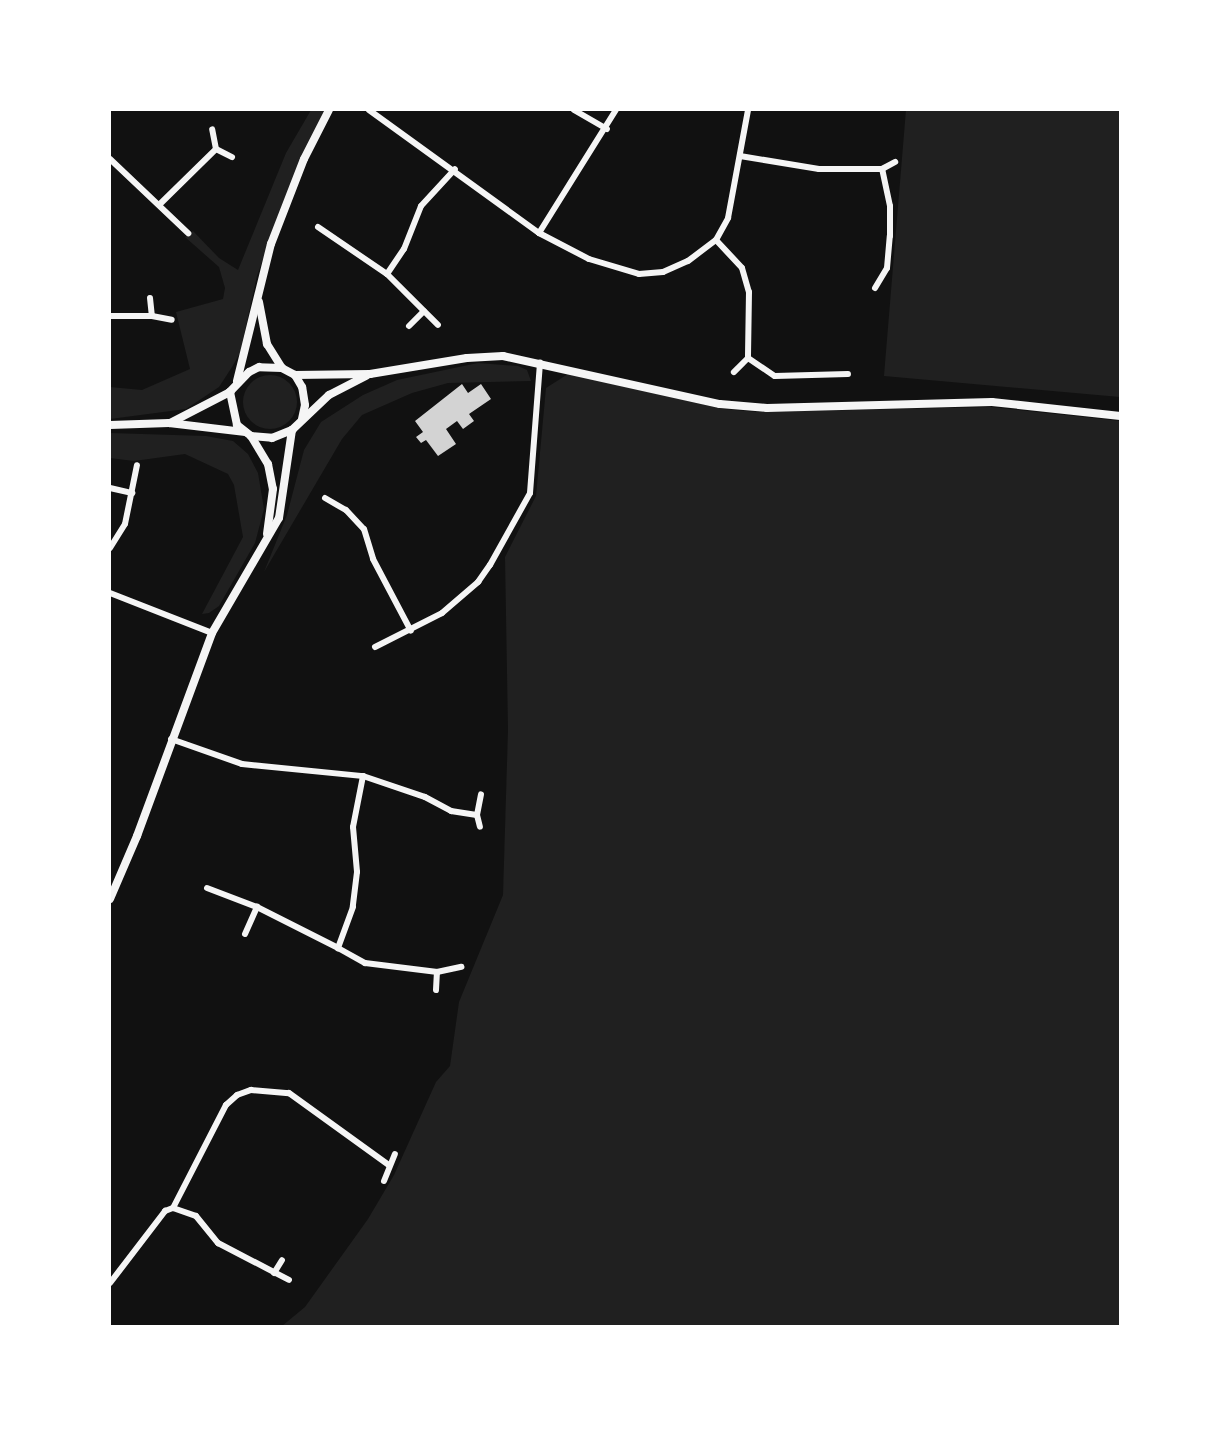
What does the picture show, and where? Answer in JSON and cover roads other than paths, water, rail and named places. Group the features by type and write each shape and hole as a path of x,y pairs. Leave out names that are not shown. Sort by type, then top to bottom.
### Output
{"street":[{"path":"237,382 263,270 288,198 329,110"},
{"path":"369,110 454,169 539,233 589,259 639,274 663,272 688,261 716,240 728,218 748,110"},
{"path":"574,110 607,129"},
{"path":"539,233 607,129 616,110"},
{"path":"212,129 216,149"},
{"path":"216,149 232,157"},
{"path":"160,204 216,149"},
{"path":"740,156 819,169 882,169 895,162"},
{"path":"110,159 188,233"},
{"path":"387,274 404,249 421,206 454,169"},
{"path":"875,288 887,268 890,236 890,206 882,169"},
{"path":"318,227 387,274 438,325"},
{"path":"716,240 742,268 749,292 748,358 734,372"},
{"path":"150,297 152,316"},
{"path":"258,298 267,344 282,368"},
{"path":"409,326 424,311"},
{"path":"110,316 152,316 172,320"},
{"path":"170,423 230,392 237,382 259,367 282,368 295,375 370,374 467,358 503,356 541,362 720,404 767,408 992,402 1120,416"},
{"path":"748,358 775,376 848,374"},
{"path":"375,647 411,631 442,613 478,582 530,493 541,362"},
{"path":"110,425 170,423 272,438 292,430 329,395 370,374"},
{"path":"295,375 305,396 302,419"},
{"path":"230,392 232,414 268,464 273,489 267,537"},
{"path":"110,899 137,836 170,739 212,633 279,518 292,430"},
{"path":"110,548 124,524 137,465"},
{"path":"110,488 132,493"},
{"path":"325,498 346,510 364,529 373,560 411,631"},
{"path":"110,593 212,633"},
{"path":"170,739 242,764 363,776 425,797 451,811 477,815"},
{"path":"338,948 353,907 357,872 353,827 363,776"},
{"path":"480,827 477,815 481,794"},
{"path":"207,888 257,908 365,963 437,972 461,967"},
{"path":"245,934 257,908"},
{"path":"436,990 437,972"},
{"path":"173,1208 226,1105 251,1090 289,1093 389,1165"},
{"path":"384,1181 395,1154"},
{"path":"110,1283 165,1211 173,1208 196,1216 218,1243 289,1280"},
{"path":"274,1273 282,1260"}]}
